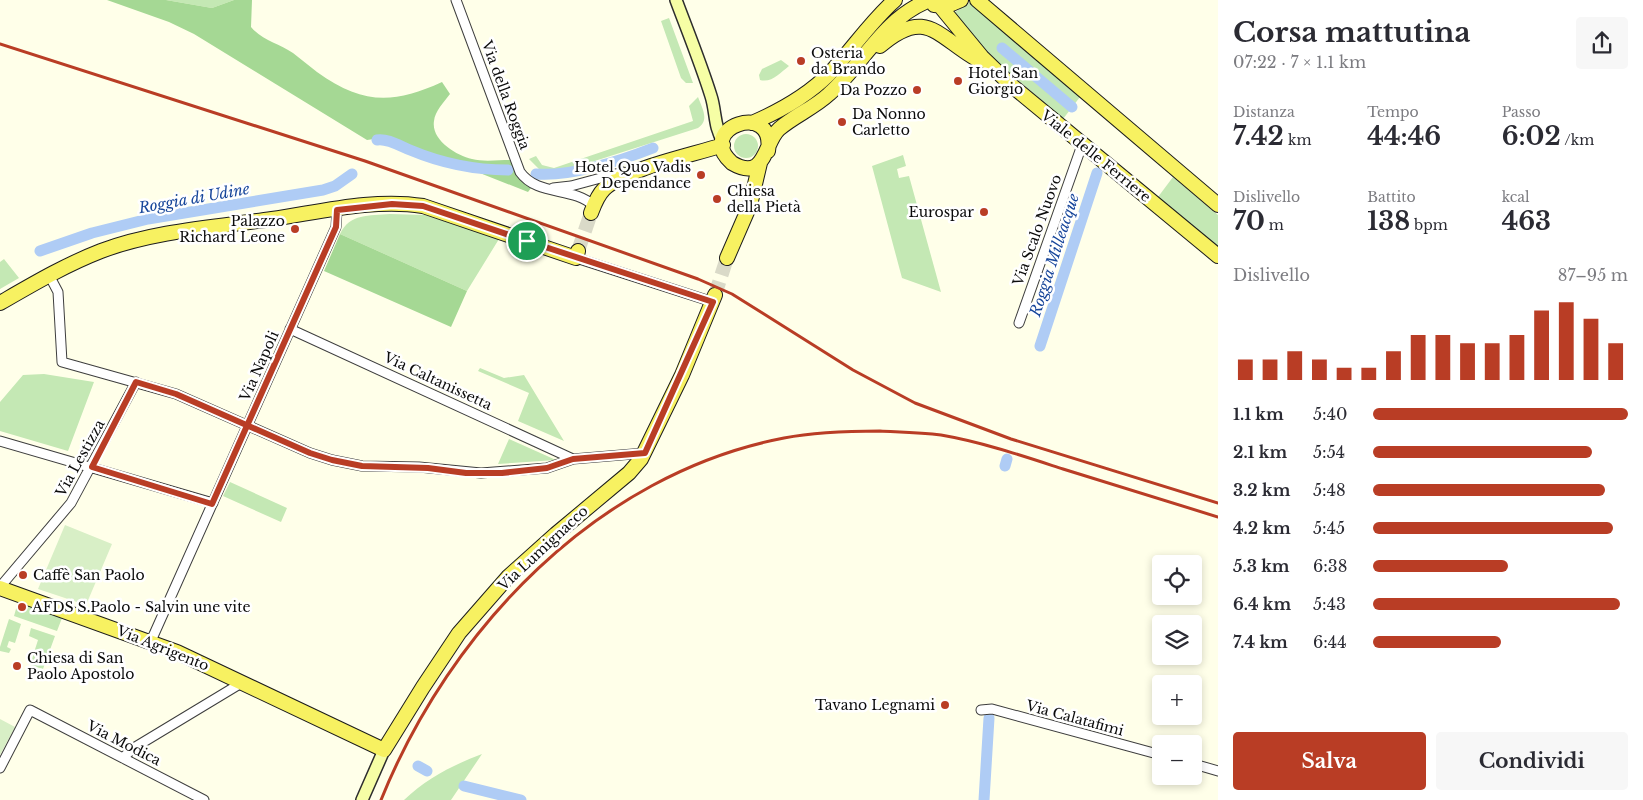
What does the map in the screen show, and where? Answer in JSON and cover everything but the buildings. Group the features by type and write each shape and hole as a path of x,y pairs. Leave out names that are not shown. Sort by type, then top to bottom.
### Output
{"main road":[{"path":"752,123 777,112 816,85 835,67 870,23 895,0"},
{"path":"727,258 750,205 760,163 768,151 777,130 820,102 851,71 896,19 924,1 940,6 961,0"},
{"path":"978,0 1218,205"},
{"name":"Viale delle Ferriere","path":"940,6 950,21 1011,85 1218,256"},
{"path":"851,71 895,35 907,29 918,27 933,29 942,33 970,55 990,64"},
{"path":"760,163 748,168 736,165 726,157 723,143 726,132 738,123 752,123 760,126 766,133 768,151"},
{"path":"593,209 600,194 611,184 641,170 723,143"},
{"path":"0,303 49,275 102,250 146,238 337,210 392,204 423,206 577,255"},
{"name":"Via Lumignacco","path":"384,750 423,687 460,634 502,584 556,534 629,473 645,453 714,298"},
{"name":"Via Agrigento","path":"0,588 151,641 243,682 384,750"}],"street":[{"name":"Via della Roggia","path":"456,0 518,168 528,181 543,188 582,197 593,209"},
{"path":"676,0 716,112 716,127 723,143"},
{"path":"716,112 732,126"},
{"name":"Via Scalo Nuovo","path":"1019,323 1082,145"},
{"path":"543,188 571,186 628,170 641,170"},
{"name":"Via Napoli","path":"151,641 336,227 337,210"},
{"path":"577,255 714,298"},
{"path":"49,275 58,292 62,362 176,394 310,453 332,460 362,466 428,468 466,473 495,473 547,468 573,459 645,453"},
{"name":"Via Caltanissetta","path":"290,329 573,459"},
{"name":"Via Lestizza","path":"0,588 71,504 136,382"},
{"path":"0,441 212,504"},
{"path":"123,758 132,749 243,682"},
{"name":"Via Calatafimi","path":"981,710 992,709 1152,753"},
{"name":"Via Modica","path":"0,768 30,710 204,800"},
{"name":"Via Lumignacco","path":"362,800 384,750"},
{"path":"1202,766 1218,771"}],"green space":[{"path":"107,0 166,0 212,8 234,0 252,0 251,27 256,32 293,53 333,83 348,90 378,98 392,97 408,95 442,82 450,94 440,107 434,121 434,128 440,140 452,150 472,159 486,161 510,160 518,176 531,188 528,192 452,162 381,138 367,140 194,34 169,22"},
{"path":"166,0 234,0 212,8"},
{"path":"971,2 1080,97 1063,119 996,61 952,14"},
{"path":"669,18 693,83 686,83 681,78 661,21"},
{"path":"781,60 789,66 772,79 760,80 759,75 762,69"},
{"path":"698,97 703,110 704,121 698,128 579,166 553,171 540,170 529,159 536,156 542,165 554,168 693,121 689,106"},
{"path":"746,134 754,138 758,146 754,154 746,158 738,154 734,146 738,138"},
{"path":"903,155 906,166 897,169 899,178 909,176 941,292 902,278 872,166"},
{"path":"1173,177 1218,215 1218,247 1158,197"},
{"path":"390,214 425,215 499,239 467,291 340,234 349,222 355,219"},
{"path":"340,234 467,291 451,327 324,271"},
{"path":"4,259 19,278 0,289 0,262"},
{"path":"480,368 504,378 524,375 564,441 518,421 529,393 478,371"},
{"path":"44,374 94,382 68,451 0,431 0,402 23,375"},
{"path":"509,439 556,460 498,464"},
{"path":"230,482 287,508 281,522 223,496"},
{"path":"65,525 112,544 86,605 38,589"},
{"path":"18,602 62,618 57,631 14,616"},
{"path":"9,619 21,624 15,643 9,641 7,647 11,649 9,653 0,651 0,647"},
{"path":"31,628 55,636 43,669 30,665 38,640 29,636"},
{"path":"0,719 15,727 0,755"},
{"path":"482,754 451,800 404,800 422,785 441,773"}],"waterway":[{"name":"Roggia Milleacque","path":"1002,48 1072,107"},
{"name":"Roggia di Udine","path":"377,140 389,141 422,155 458,165 482,169 508,170"},
{"name":"Roggia di Udine","path":"536,174 579,171 610,163 653,148"},
{"name":"Roggia Milleacque","path":"1040,346 1097,173"},
{"name":"Roggia di Udine","path":"40,251 92,233 148,219 323,190 335,186 352,174"},
{"name":"Roggia Milleacque","path":"1005,466 1007,459"},
{"name":"Roggia Milleacque","path":"984,800 989,718"},
{"path":"418,766 427,771"},
{"path":"464,786 521,800"}],"tunnel":[{"path":"578,251 591,213"},
{"path":"715,295 727,258"}],"railway":[{"path":"0,44 365,161 698,279 732,294 853,370 915,403 1011,439 1218,503"},
{"path":"381,800 410,737 447,676 490,620 538,568 593,523 652,486 716,457 784,438 808,434 880,431 933,434 972,441 1218,517"}],"place":[{"name":"Osteria da Brando","path":"801,61"},
{"name":"Hotel San Giorgio","path":"958,81"},
{"name":"Da Pozzo","path":"917,90"},
{"name":"Da Nonno Carletto","path":"842,122"},
{"name":"Hotel Quo Vadis Dependance","path":"701,175"},
{"name":"Chiesa della Pietà","path":"717,199"},
{"name":"Eurospar","path":"984,212"},
{"name":"Palazzo Richard Leone","path":"295,229"},
{"name":"Caffè San Paolo","path":"23,575"},
{"name":"AFDS S.Paolo - Salvin une vite","path":"22,607"},
{"name":"Chiesa di San Paolo Apostolo","path":"17,666"},
{"name":"Tavano Legnami","path":"945,705"}],"route":[{"path":"527,241 431,208 412,204 354,207 337,210 336,227 247,426 212,504 92,467 136,382 176,394 247,426 310,453 362,466 419,467 482,474 547,468 573,459 645,453 682,375 713,302 527,241"}]}
